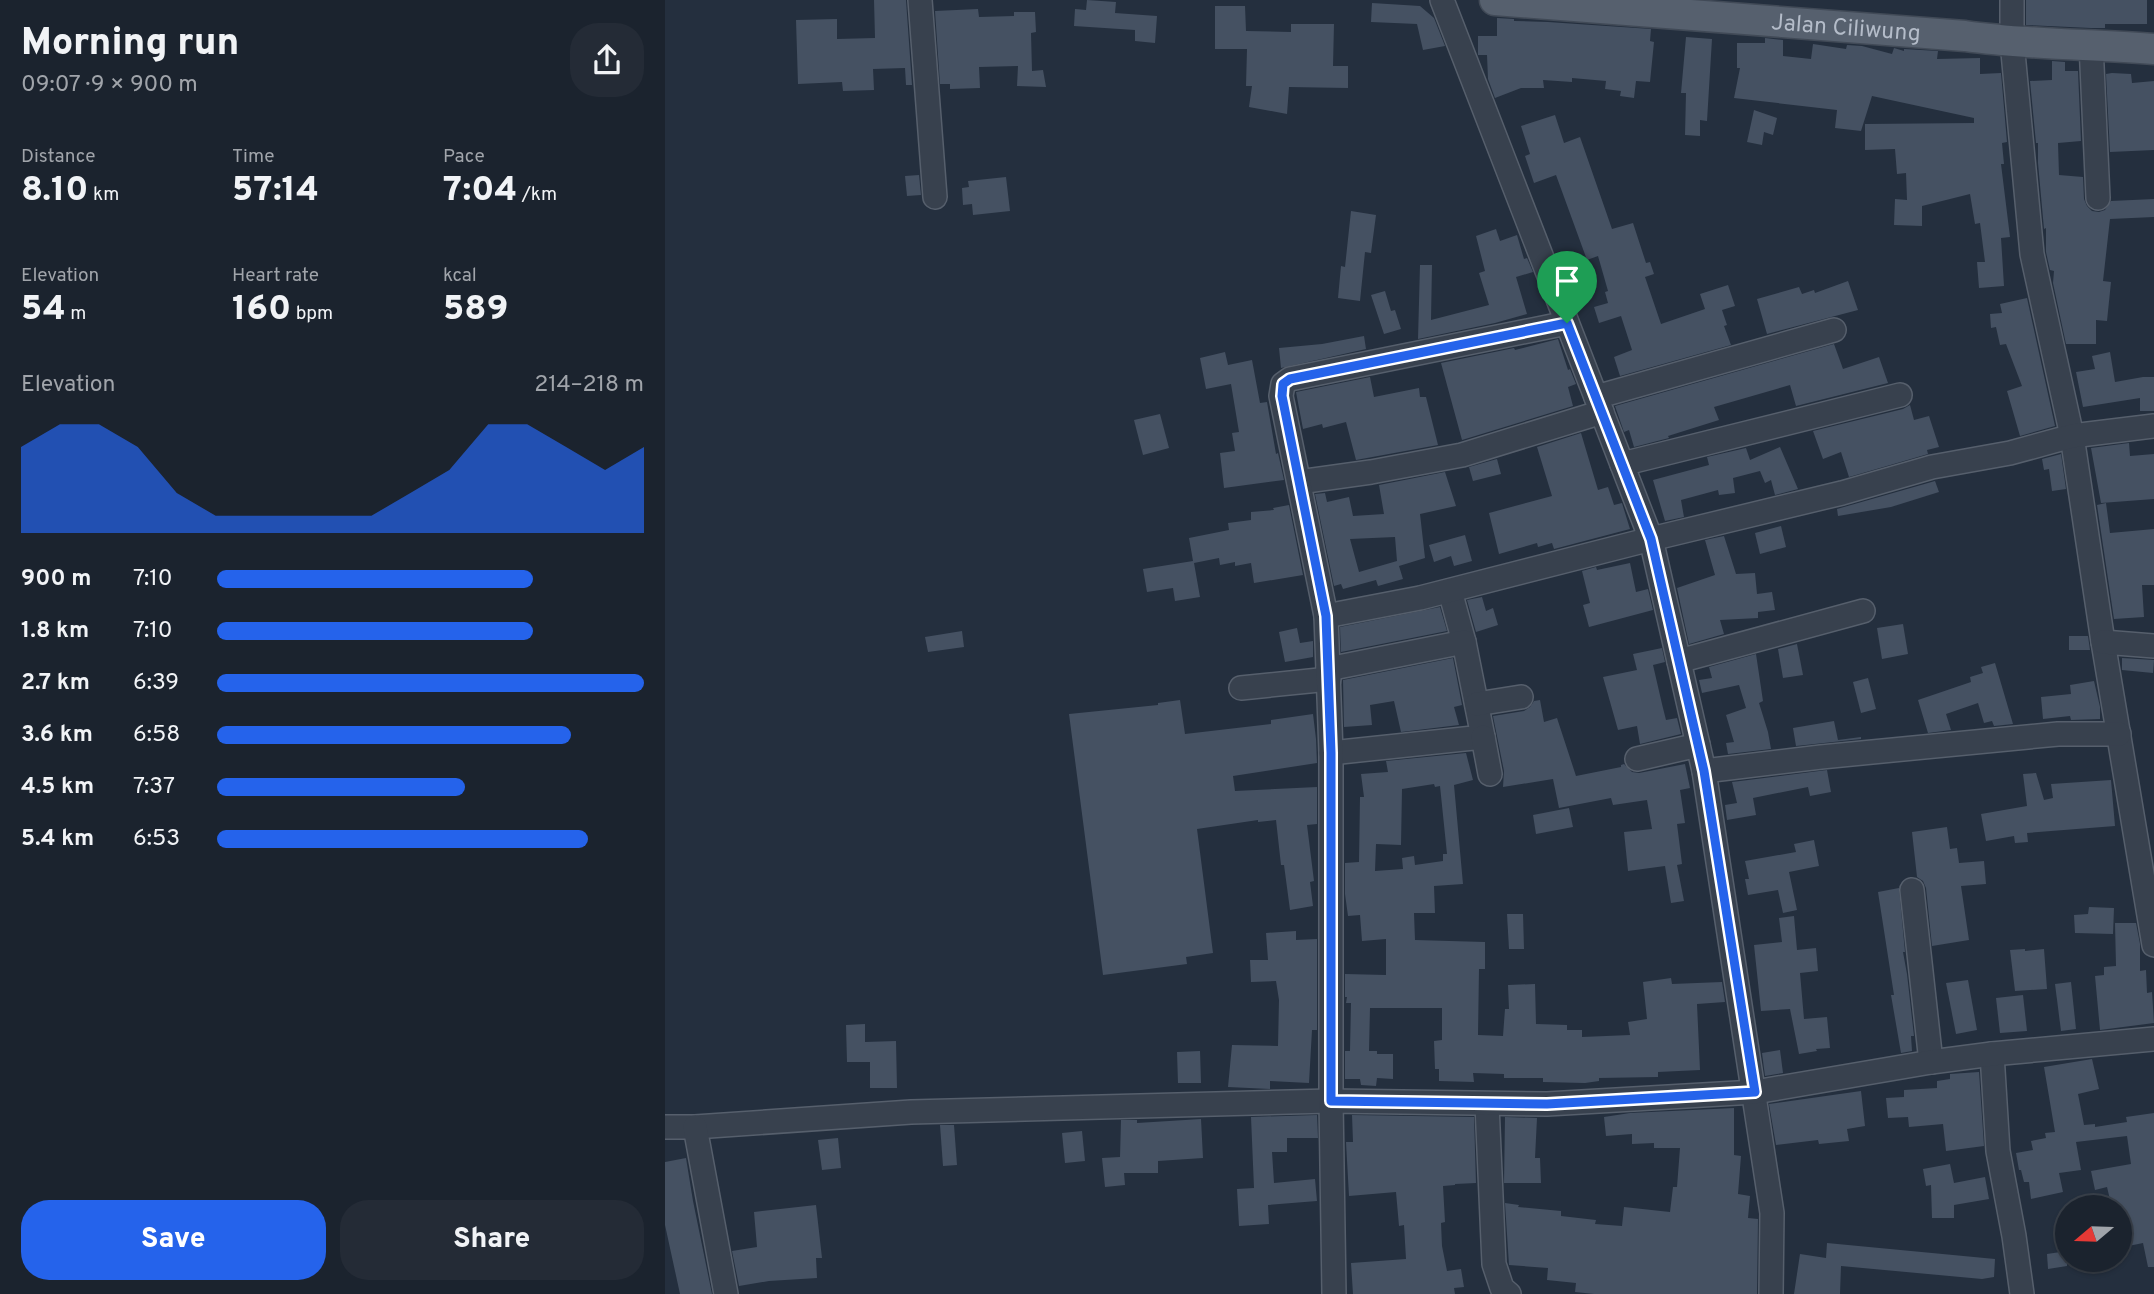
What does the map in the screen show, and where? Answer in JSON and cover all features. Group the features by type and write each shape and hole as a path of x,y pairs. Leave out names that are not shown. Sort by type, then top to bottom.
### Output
{"main road":[{"name":"Jalan Ciliwung","path":"1495,0 1743,10 2012,42 2154,49"}],"street":[{"path":"920,0 935,198"},
{"path":"1442,0 1651,539 1704,771 1772,1213 1771,1294"},
{"path":"2012,0 2012,42 2032,254 2072,436 2103,642 2154,945"},
{"path":"2091,44 2098,198"},
{"path":"1335,1294 1331,1101 1331,753 1326,616 1282,396 1283,384 1290,379 1567,323"},
{"path":"1299,482 1462,455 1599,405 1834,330"},
{"path":"1622,464 1900,396"},
{"path":"1326,616 1450,591 1842,493 1932,467 2010,453 2072,436 2154,426"},
{"path":"1450,591 1464,642 1490,774"},
{"path":"1679,661 1863,611"},
{"path":"1241,688 1329,674 1464,642"},
{"path":"2103,642 2154,646"},
{"path":"1477,704 1521,697"},
{"path":"1704,771 2058,734 2119,734"},
{"path":"1331,753 1483,737"},
{"path":"1637,759 1698,745"},
{"path":"1912,890 1931,1062"},
{"path":"665,1127 695,1128 911,1112 1331,1101 1547,1104 1755,1092 1931,1062 2154,1038"},
{"path":"1993,1054 1999,1151 2022,1294"},
{"path":"1487,1105 1494,1264 1502,1288 1509,1294"},
{"path":"695,1128 726,1294"}],"building":[{"path":"874,0 906,0 912,85 906,85 905,68 873,69 874,90 843,91 842,82 798,84 796,20 837,19 837,39 875,38"},
{"path":"1087,0 1116,2 1115,13 1157,16 1155,43 1135,41 1135,30 1074,26 1075,9 1086,10"},
{"path":"2026,0 2147,0 2147,24 2105,24 2105,28 2026,25"},
{"path":"1372,3 1420,6 1434,18 1445,46 1423,50 1417,24 1371,22"},
{"path":"1215,6 1245,6 1246,31 1291,32 1291,24 1334,24 1333,66 1348,66 1348,88 1289,87 1287,114 1249,107 1252,86 1246,86 1247,49 1215,49"},
{"path":"978,9 979,17 1014,16 1014,12 1035,12 1036,32 1031,33 1032,71 1043,70 1046,87 1017,86 1018,66 979,67 980,88 950,89 950,84 940,84 935,11"},
{"path":"1497,18 1651,29 1650,41 1654,42 1650,82 1636,81 1634,98 1620,96 1621,91 1605,89 1606,81 1572,78 1572,82 1543,80 1544,88 1521,88 1495,98 1488,79 1487,55 1478,55 1478,36 1497,36"},
{"path":"1686,37 1712,39 1707,121 1700,120 1700,136 1685,135 1686,93 1681,93"},
{"path":"1765,38 1783,40 1783,56 1811,59 1813,44 1846,49 1847,45 1862,46 1892,54 1894,48 1904,51 1938,51 1937,59 1980,58 1980,74 2001,73 2007,142 2002,143 2004,164 2001,164 2010,237 2001,238 2004,286 1979,288 1977,262 1985,262 1980,223 1975,224 1970,194 1922,206 1922,226 1894,225 1895,199 1907,200 1906,173 1897,174 1895,149 1865,150 1865,124 1974,123 1974,118 1872,96 1861,131 1835,128 1837,110 1734,98 1740,68 1737,68 1737,43 1765,43"},
{"path":"2052,61 2065,62 2065,71 2078,71 2081,141 2058,143 2059,175 2083,177 2084,199 2092,211 2105,210 2111,201 2154,199 2154,217 2110,219 2103,281 2111,282 2107,321 2096,320 2096,344 2066,344 2053,283 2054,271 2050,270 2046,252 2046,228 2044,229 2038,143 2030,81 2052,80"},
{"path":"2106,74 2131,74 2132,83 2154,81 2154,150 2110,152"},
{"path":"1754,110 1777,118 1773,135 1764,132 1762,145 1747,142"},
{"path":"1555,115 1564,143 1580,137 1612,229 1633,223 1646,263 1650,262 1654,274 1645,277 1661,324 1705,309 1700,294 1728,285 1735,306 1722,310 1731,345 1620,376 1614,357 1632,350 1621,316 1599,323 1594,307 1608,303 1605,292 1608,291 1598,256 1587,260 1556,175 1534,183 1525,156 1530,154 1521,126"},
{"path":"919,175 921,195 907,196 905,176"},
{"path":"1006,177 1010,211 973,215 972,204 963,205 962,188 969,187 968,181"},
{"path":"1351,211 1376,215 1371,253 1365,252 1360,301 1338,298 1341,266 1345,267"},
{"path":"1496,229 1500,241 1517,235 1524,259 1527,258 1533,272 1516,277 1527,314 1418,339 1420,265 1432,265 1431,320 1489,305 1479,273 1485,271 1476,236"},
{"path":"1848,281 1858,310 1767,334 1757,299 1799,287 1802,294 1814,290 1815,293"},
{"path":"1385,291 1391,311 1395,310 1401,329 1384,334 1371,295"},
{"path":"2027,298 2055,426 2020,436 2007,391 2022,386 2006,344 2000,345 1996,327 1991,328 1990,314 2002,313 2000,304"},
{"path":"1364,336 1366,349 1281,368 1279,348"},
{"path":"1558,339 1568,370 1570,369 1576,384 1568,387 1573,406 1462,440 1441,363 1514,348 1515,350"},
{"path":"1834,344 1843,369 1879,357 1888,383 1796,406 1790,385 1714,407 1719,420 1634,447 1629,430 1624,432 1615,406"},
{"path":"1225,352 1228,365 1252,360 1260,403 1267,402 1276,454 1278,453 1284,480 1224,488 1220,453 1235,451 1232,433 1239,432 1231,384 1206,389 1200,358"},
{"path":"2110,352 2115,382 2154,377 2154,411 2140,411 2140,398 2083,407 2076,372 2095,369 2092,356"},
{"path":"1370,377 1374,397 1419,388 1420,397 1426,397 1438,445 1356,460 1346,422 1323,428 1322,424 1303,429 1296,392"},
{"path":"1910,405 1914,420 1929,416 1939,447 1927,450 1928,454 1849,477 1841,452 1823,459 1813,431"},
{"path":"1160,414 1169,448 1143,455 1134,420"},
{"path":"1581,433 1598,490 1608,487 1614,505 1622,503 1630,529 1554,549 1552,543 1538,547 1537,543 1499,554 1489,513 1552,496 1537,447"},
{"path":"2129,443 2130,456 2154,454 2154,499 2101,503 2091,448"},
{"path":"1780,447 1798,489 1775,495 1771,480 1765,483 1760,471 1733,478 1735,493 1719,495 1718,490 1681,500 1684,517 1665,521 1653,480 1709,465 1707,457 1746,448 1750,460"},
{"path":"2061,454 2066,489 2052,491 2049,469 2044,470 2042,459"},
{"path":"1497,459 1501,474 1473,481 1469,467"},
{"path":"1445,472 1456,506 1420,514 1425,558 1399,566 1403,579 1378,586 1376,580 1343,589 1341,584 1334,586 1315,494 1325,493 1327,502 1349,497 1353,516 1384,514 1379,485","holes":["1395,537 1397,561 1359,572 1350,539"]},
{"path":"1935,481 1939,492 1891,507 1838,516 1837,509"},
{"path":"2106,503 2110,533 2154,529 2154,585 2142,585 2144,617 2114,619 2097,505"},
{"path":"1289,505 1303,575 1254,583 1251,563 1220,565 1219,558 1194,563 1200,597 1175,601 1173,588 1147,592 1143,569 1193,561 1189,538 1229,530 1228,523 1251,520 1251,512 1274,510 1273,508"},
{"path":"1781,526 1786,547 1760,554 1755,533"},
{"path":"1465,535 1472,561 1454,566 1451,556 1434,562 1429,545"},
{"path":"1724,536 1736,574 1755,573 1757,594 1772,592 1775,610 1758,612 1758,618 1720,620 1724,634 1689,644 1677,588 1715,575 1705,540"},
{"path":"1630,563 1636,592 1648,589 1653,610 1589,627 1583,605 1590,603 1582,571"},
{"path":"1482,597 1486,611 1493,608 1498,625 1476,632 1467,600"},
{"path":"1440,607 1447,631 1341,652 1340,627"},
{"path":"1903,624 1908,654 1882,659 1877,628"},
{"path":"1297,628 1300,643 1313,641 1313,657 1285,662 1279,632"},
{"path":"962,631 964,647 928,652 925,637"},
{"path":"2069,636 2088,636 2090,650 2069,650"},
{"path":"1797,644 1803,675 1783,678 1778,649"},
{"path":"1662,648 1665,662 1653,665 1666,720 1677,718 1681,734 1640,744 1637,726 1618,730 1603,677 1637,670 1633,654"},
{"path":"1756,654 1763,701 1759,703 1771,749 1728,754 1726,743 1734,742 1726,715 1746,708 1739,685 1702,693 1699,680 1712,678 1709,667"},
{"path":"1453,658 1462,705 1454,707 1459,725 1401,732 1394,701 1370,705 1372,725 1344,727 1343,680"},
{"path":"2122,658 2154,660 2153,673 2122,670"},
{"path":"1995,663 2013,724 1994,726 1992,721 1984,723 1978,703 1946,714 1951,730 1928,733 1918,700 1971,682 1970,677 1983,673 1981,667"},
{"path":"1868,678 1876,709 1861,713 1853,682"},
{"path":"2094,681 2100,719 2071,720 2070,716 2043,719 2041,697 2071,694 2070,685"},
{"path":"1180,700 1185,734 1271,724 1271,720 1313,714 1317,763 1233,776 1235,791 1317,787 1317,824 1307,825 1314,881 1310,882 1313,906 1290,910 1276,820 1197,829 1213,953 1186,957 1187,964 1103,975 1069,714 1158,705"},
{"path":"1540,700 1544,722 1557,718 1576,776 1621,767 1624,764 1632,772 1639,773 1685,764 1690,788 1680,790 1685,823 1677,824 1682,864 1677,865 1684,901 1671,903 1665,866 1628,871 1624,832 1652,829 1647,800 1613,805 1611,798 1559,808 1553,779 1503,787 1504,771 1493,716 1524,711 1534,701"},
{"path":"1834,721 1838,740 1861,739 1796,746 1793,728"},
{"path":"1466,753 1473,780 1454,785 1463,884 1434,886 1435,913 1414,913 1415,940 1485,942 1485,969 1479,969 1478,1035 1503,1036 1505,1009 1509,1009 1508,985 1535,984 1536,1024 1567,1025 1567,1030 1582,1030 1582,1037 1630,1035 1628,1022 1647,1019 1643,982 1671,978 1672,984 1722,982 1725,1002 1697,1004 1700,1070 1658,1072 1658,1077 1599,1078 1599,1081 1585,1083 1543,1082 1543,1078 1504,1078 1504,1074 1473,1073 1474,1082 1439,1081 1439,1069 1435,1069 1434,1041 1442,1040 1442,1008 1370,1008 1369,1051 1393,1054 1393,1079 1377,1078 1376,1086 1361,1085 1360,1079 1345,1079 1345,1051 1350,1051 1351,1003 1346,1003 1345,974 1386,975 1386,939 1362,941 1360,915 1348,916 1345,863 1359,862 1360,797 1364,797 1361,774 1388,772 1386,761","holes":["1434,784 1435,787 1440,786 1447,854 1443,854 1443,861 1415,865 1414,856 1402,858 1403,869 1375,871 1376,844 1401,845 1402,789"]},
{"path":"1827,770 1831,792 1810,796 1808,787 1753,798 1756,815 1727,820 1725,805 1737,803 1732,782"},
{"path":"2036,773 2044,800 2053,798 2051,784 2111,780 2115,826 2027,833 2028,842 2015,843 2014,836 1986,841 1981,814 2027,806 2023,774"},
{"path":"1569,808 1573,827 1536,834 1533,815"},
{"path":"1947,827 1950,849 1957,848 1959,863 1984,861 1986,884 1961,886 1969,940 1932,946 1926,888 1923,881 1917,877 1912,832"},
{"path":"1814,840 1819,866 1789,872 1797,910 1783,913 1778,890 1748,895 1745,879 1749,879 1745,861 1796,852 1794,844"},
{"path":"1899,888 1903,952 1914,1036 1911,1036 1912,1051 1901,1053 1878,892"},
{"path":"2089,907 2114,908 2113,934 2075,933 2074,915 2088,914"},
{"path":"1507,914 1523,914 1524,949 1509,949"},
{"path":"1794,916 1797,950 1816,948 1818,971 1800,973 1804,1019 1827,1017 1830,1048 1799,1054 1790,1009 1761,1011 1754,945 1782,942 1779,918"},
{"path":"2115,923 2136,923 2140,944 2140,971 2146,970 2147,993 2152,992 2154,1023 2100,1030 2095,976 2104,975 2104,967 2116,966"},
{"path":"1296,931 1296,940 1317,939 1317,1030 1312,1030 1309,1083 1270,1081 1270,1089 1228,1087 1232,1045 1278,1046 1279,1000 1276,981 1251,982 1250,960 1268,960 1266,933"},
{"path":"2044,949 2047,989 2015,991 2010,950"},
{"path":"1968,980 1977,1030 1956,1034 1946,983"},
{"path":"2071,982 2076,1029 2061,1031 2055,984"},
{"path":"2023,995 2027,1031 2000,1033 1996,998"},
{"path":"865,1024 865,1042 896,1041 897,1088 870,1088 870,1062 847,1062 846,1025"},
{"path":"1780,1050 1783,1073 1765,1076 1762,1053"},
{"path":"1200,1051 1201,1083 1178,1083 1177,1052"},
{"path":"2092,1059 2099,1089 2078,1094 2084,1125 2095,1124 2095,1127 2127,1122 2126,1117 2154,1113 2154,1267 2148,1267 2143,1243 2132,1245 2132,1195 2109,1195 2107,1187 2095,1190 2091,1171 2131,1164 2127,1136 2076,1142 2081,1170 2059,1173 2063,1192 2031,1199 2029,1182 2024,1182 2016,1153 2033,1150 2031,1141 2046,1138 2045,1133 2055,1132 2044,1067"},
{"path":"1979,1072 1984,1146 1946,1151 1943,1124 1909,1127 1908,1117 1888,1118 1886,1098 1904,1097 1904,1090 1937,1088 1937,1081 1950,1079 1950,1074"},
{"path":"1861,1091 1865,1126 1847,1129 1849,1141 1819,1144 1818,1140 1776,1145 1769,1104"},
{"path":"1734,1108 1734,1155 1741,1156 1738,1194 1750,1196 1748,1218 1758,1219 1757,1294 1575,1292 1576,1283 1547,1280 1548,1268 1509,1265 1505,1203 1519,1205 1518,1207 1561,1211 1561,1216 1596,1220 1595,1224 1622,1226 1624,1207 1670,1212 1673,1187 1677,1187 1680,1148 1654,1148 1654,1143 1632,1144 1632,1134 1606,1136 1604,1117 1630,1113"},
{"path":"1317,1115 1318,1138 1287,1138 1287,1152 1272,1152 1274,1183 1315,1179 1317,1201 1268,1205 1269,1224 1239,1226 1237,1189 1254,1188 1251,1117"},
{"path":"1352,1115 1474,1117 1476,1183 1443,1186 1445,1222 1441,1223 1442,1246 1447,1271 1461,1269 1464,1287 1454,1288 1455,1294 1353,1294 1351,1263 1406,1259 1404,1225 1399,1226 1396,1192 1349,1196 1346,1142 1353,1142"},
{"path":"1505,1117 1537,1118 1535,1158 1540,1158 1541,1183 1504,1183"},
{"path":"1201,1119 1203,1158 1158,1161 1158,1173 1124,1173 1125,1185 1105,1187 1102,1158 1120,1157 1121,1120 1137,1120 1137,1123"},
{"path":"940,1125 954,1125 957,1165 943,1166"},
{"path":"1082,1131 1085,1161 1065,1163 1062,1133"},
{"path":"838,1138 841,1168 822,1170 818,1140"},
{"path":"686,1158 712,1294 680,1294 665,1225 665,1162"},
{"path":"1950,1164 1954,1183 1985,1177 1989,1199 1954,1205 1954,1218 1932,1218 1931,1185 1926,1186 1923,1169"},
{"path":"816,1205 822,1258 816,1258 817,1278 739,1286 732,1251 757,1247 754,1212"},
{"path":"1827,1243 1995,1259 1994,1277 1982,1279 1841,1266 1840,1294 1794,1294 1800,1254 1826,1258"},
{"path":"2055,1253 2055,1268 2048,1269 2047,1254"}],"route":[{"path":"1567,323 1651,539 1704,771 1755,1092 1547,1104 1331,1101 1331,753 1326,616 1282,396 1283,384 1290,379 1567,323"}]}
